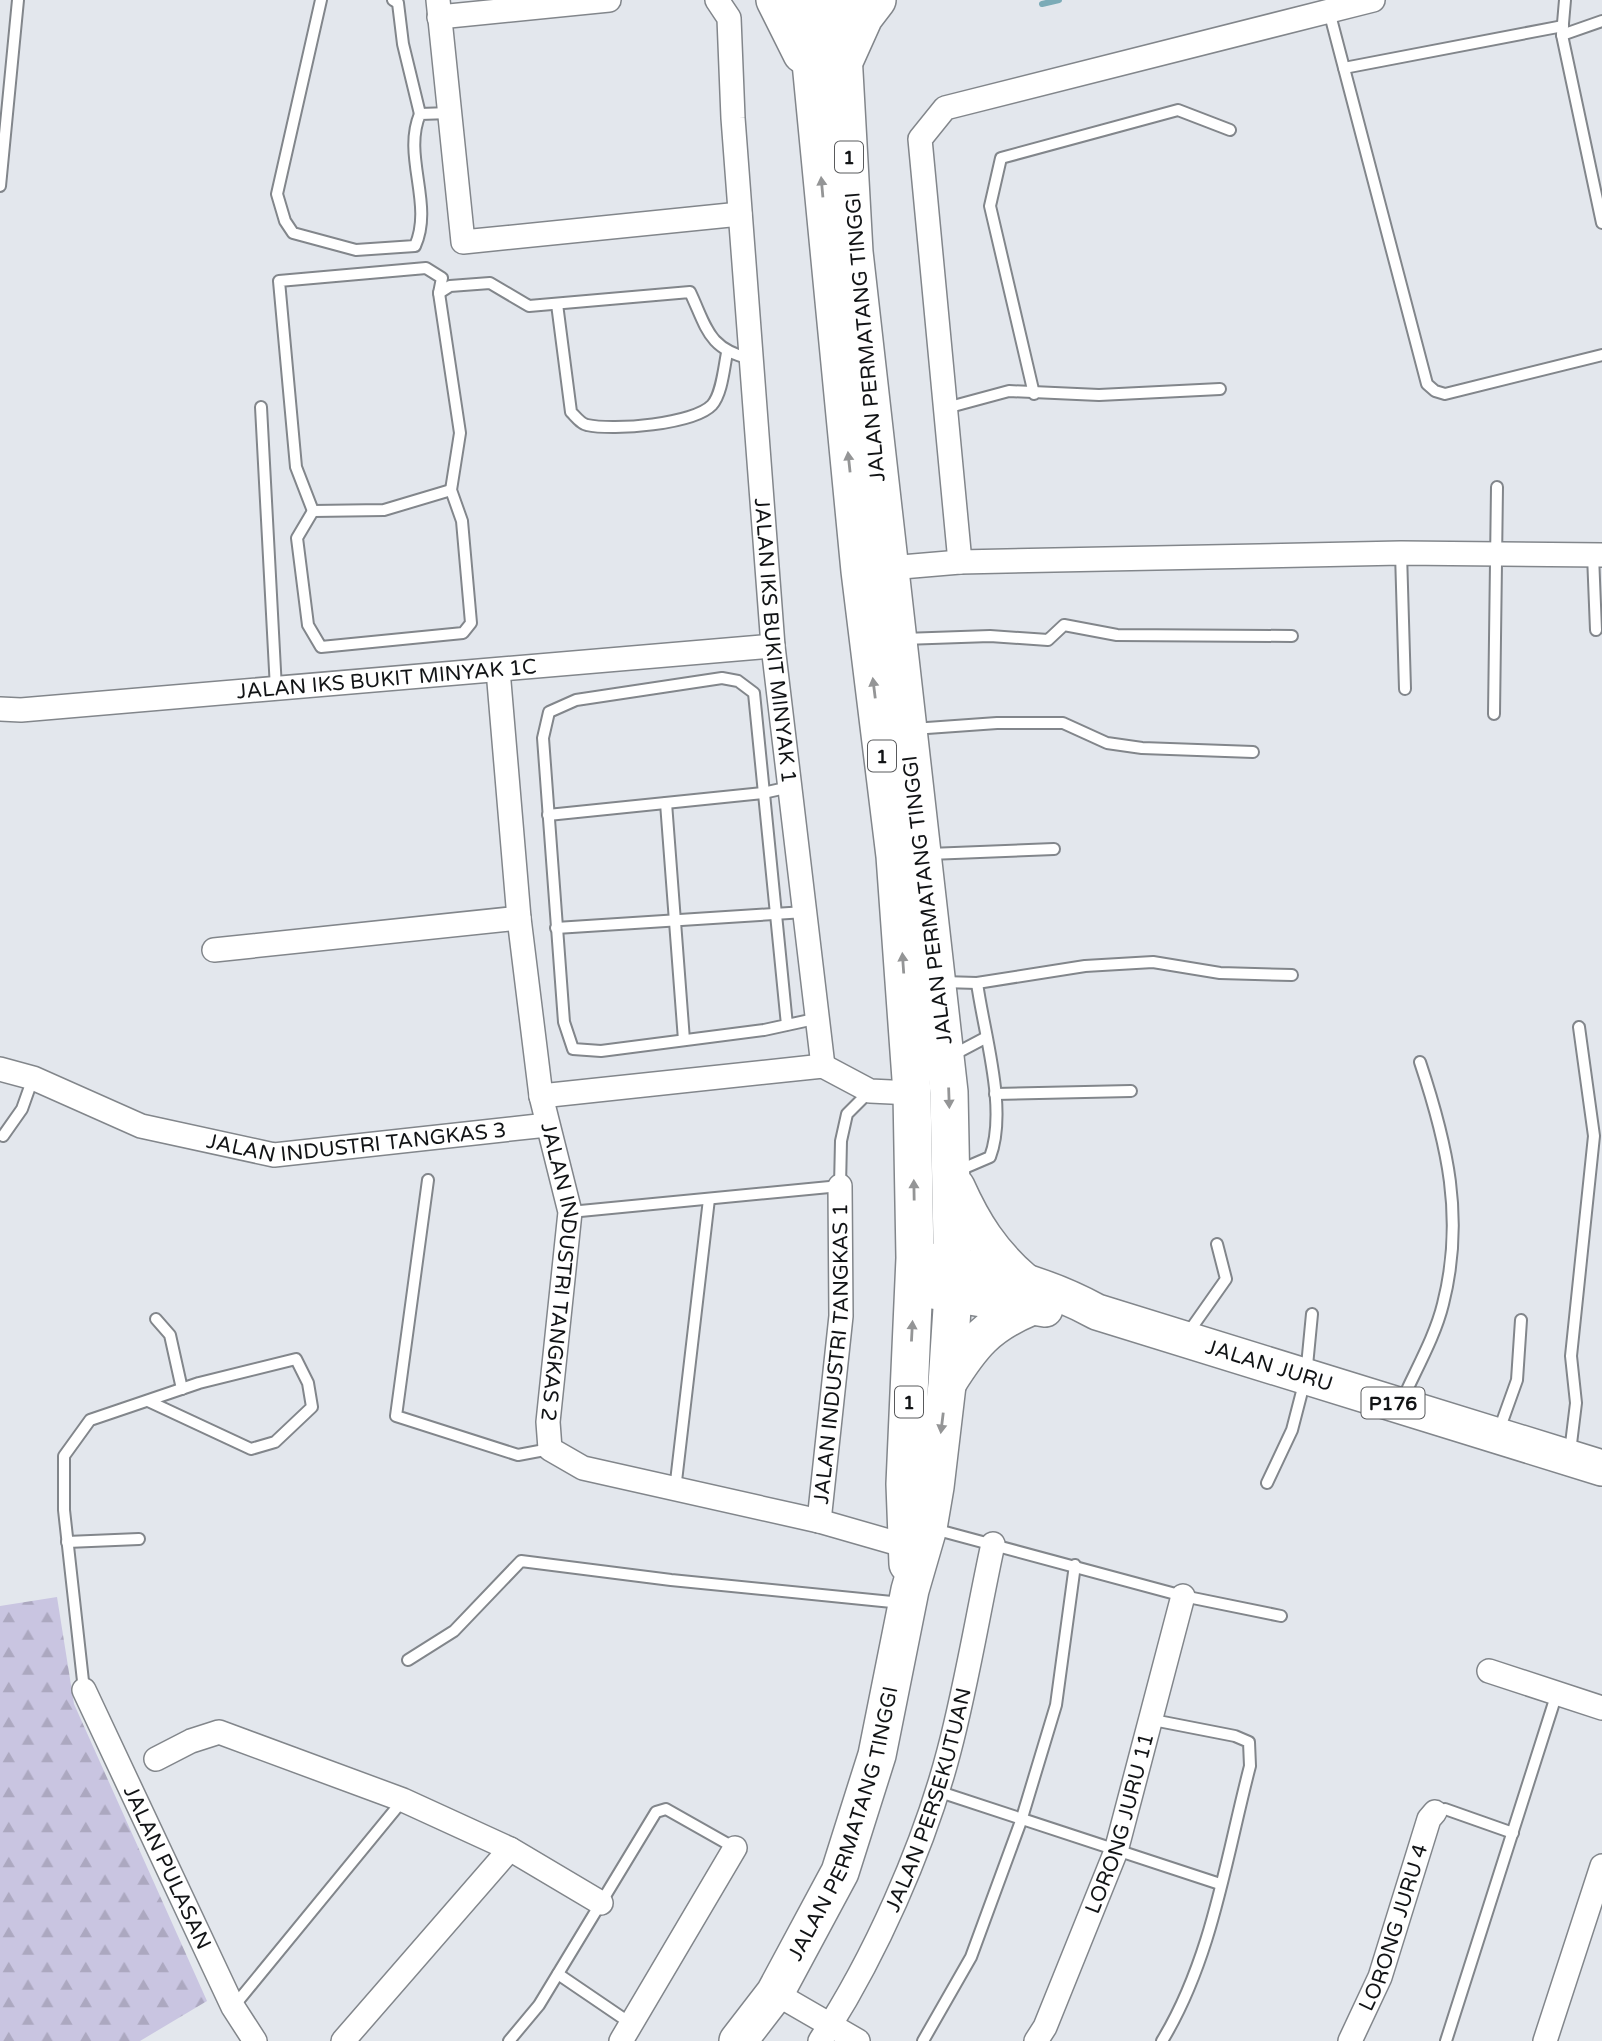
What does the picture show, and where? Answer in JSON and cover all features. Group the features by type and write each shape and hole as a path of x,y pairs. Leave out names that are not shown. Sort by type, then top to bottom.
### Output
{"highway":[{"path":"775,0 828,68 877,0"},
{"name":"JALAN PERMATANG TINGGI","path":"805,0 828,68 874,569 907,855 915,1273 905,1484 917,1537"},
{"name":"JALAN PERMATANG TINGGI","path":"828,68 840,0"},
{"name":"JALAN PERMATANG TINGGI","path":"738,2041 775,1993 840,1872 877,1755 947,1385 953,1279 949,1092 937,982 907,855"},
{"path":"947,1385 970,1348 1026,1293 982,1238 950,1174"}],"main road":[{"name":"JALAN JURU","path":"915,1273 1026,1293 1057,1290 1097,1312 1586,1463"}],"street":[{"path":"609,0 439,8 463,242 740,214"},
{"path":"960,562 920,139 945,108 1373,0"},
{"name":"JALAN IKS BUKIT MINYAK 1","path":"723,9 773,646 823,1066"},
{"path":"874,569 960,562 1401,553 1598,555"},
{"name":"JALAN IKS BUKIT MINYAK 1C","path":"0,709 21,710 773,646"},
{"name":"JALAN INDUSTRI TANGKAS 2","path":"498,670 519,918 541,1096 570,1212 548,1422 550,1449"},
{"path":"214,950 519,918"},
{"path":"541,1096 823,1066 870,1091 912,1093"},
{"name":"JALAN INDUSTRI TANGKAS 3","path":"0,1069 33,1079 141,1126 275,1155 547,1125"},
{"name":"JALAN INDUSTRI TANGKAS 1","path":"819,1521 841,1316 840,1186"},
{"path":"550,1449 583,1468 819,1521 917,1537"},
{"name":"JALAN PERSEKUTUAN","path":"826,2032 892,1910 937,1791 949,1752 993,1544"},
{"name":"LORONG JURU 11","path":"1035,2041 1045,2027 1116,1851 1184,1596"},
{"path":"1489,1671 1602,1708"},
{"name":"JALAN PULASAN","path":"84,1690 233,2007 255,2041"},
{"path":"156,1759 191,1741 219,1732 403,1800 510,1849 601,1903"},
{"name":"LORONG JURU 4","path":"1350,2041 1380,1977 1429,1819 1435,1812"},
{"path":"627,2033 735,1848"},
{"path":"343,2041 510,1849"},
{"path":"1545,2041 1602,1866"},
{"path":"775,1993 826,2032 858,2041"}],"lane":[{"path":"0,186 18,0"},
{"path":"321,0 277,194 285,221 293,233 356,250 415,246 423,228 413,131 420,114 403,44 398,3 393,0"},
{"path":"1565,0 1563,31 1602,223"},
{"path":"1329,11 1427,384 1435,391 1445,394 1602,355"},
{"path":"1343,68 1563,31 1602,21"},
{"path":"1034,394 990,206 1001,159 1178,110 1230,130"},
{"path":"420,114 450,113"},
{"path":"426,268 442,278 439,293 460,433 451,490 462,522 471,624 463,633 321,647 308,625 296,538 313,511 296,467 279,281 426,268"},
{"path":"439,293 450,286 490,283 529,306 690,292 712,338 727,353 751,359"},
{"path":"557,304 571,412 584,425 604,427 679,420 701,414 715,402 727,353"},
{"path":"946,408 1009,391 1034,394 1220,389"},
{"path":"261,407 276,689"},
{"path":"1493,714 1497,487"},
{"path":"313,511 384,510 451,490"},
{"path":"1401,553 1405,690"},
{"path":"1596,630 1598,555"},
{"path":"883,641 990,636 1048,640 1064,625 1117,635 1292,636"},
{"path":"787,1026 754,692 738,681 722,678 576,700 549,712 542,738 564,1022 573,1049 601,1051 787,1026 819,1018"},
{"path":"893,730 997,723 1063,723 1107,743 1142,748 1253,752"},
{"path":"548,815 763,793 790,787"},
{"path":"666,803 684,1040"},
{"path":"907,855 1054,849"},
{"path":"556,928 806,912"},
{"path":"937,982 977,983 1085,966 1153,962 1220,972 1292,975"},
{"path":"950,1174 990,1157 997,1137 995,1094 977,983"},
{"path":"1579,1027 1594,1136 1571,1356 1586,1463"},
{"path":"945,1059 985,1038"},
{"path":"1399,1405 1443,1304 1454,1218 1444,1136 1420,1062"},
{"path":"3,1136 22,1109 33,1079"},
{"path":"570,1212 840,1186 841,1141 847,1114 870,1091"},
{"path":"995,1094 1131,1091"},
{"path":"428,1180 396,1416 518,1454 550,1449"},
{"path":"676,1490 709,1199"},
{"path":"1184,1338 1226,1279 1217,1244"},
{"path":"1267,1483 1292,1430 1306,1376 1312,1314"},
{"path":"156,1319 170,1335 181,1389"},
{"path":"1497,1435 1517,1380 1521,1320"},
{"path":"84,1690 64,1510 64,1456 90,1420 181,1389 296,1359 308,1383 312,1407 275,1442 251,1449 148,1401"},
{"path":"917,1537 993,1544 1184,1596 1281,1616"},
{"path":"67,1542 139,1539"},
{"path":"408,1660 454,1631 521,1561 671,1580 909,1597"},
{"path":"923,2041 971,1957 1021,1821 1056,1705 1075,1565"},
{"path":"1446,2041 1557,1693"},
{"path":"1153,1720 1235,1736 1249,1742 1250,1766 1212,1921 1179,2013 1165,2040"},
{"path":"937,1791 1021,1821 1220,1884"},
{"path":"233,2007 403,1800"},
{"path":"509,2041 539,2005 656,1812 666,1809 735,1848"},
{"path":"1435,1812 1445,1809 1513,1833"},
{"path":"558,1974 627,2033"}],"green space":[{"path":"57,1597 74,1704 207,2001 140,2041 0,2041 0,1606"}],"waterway":[{"path":"1042,4 1059,0"}]}
